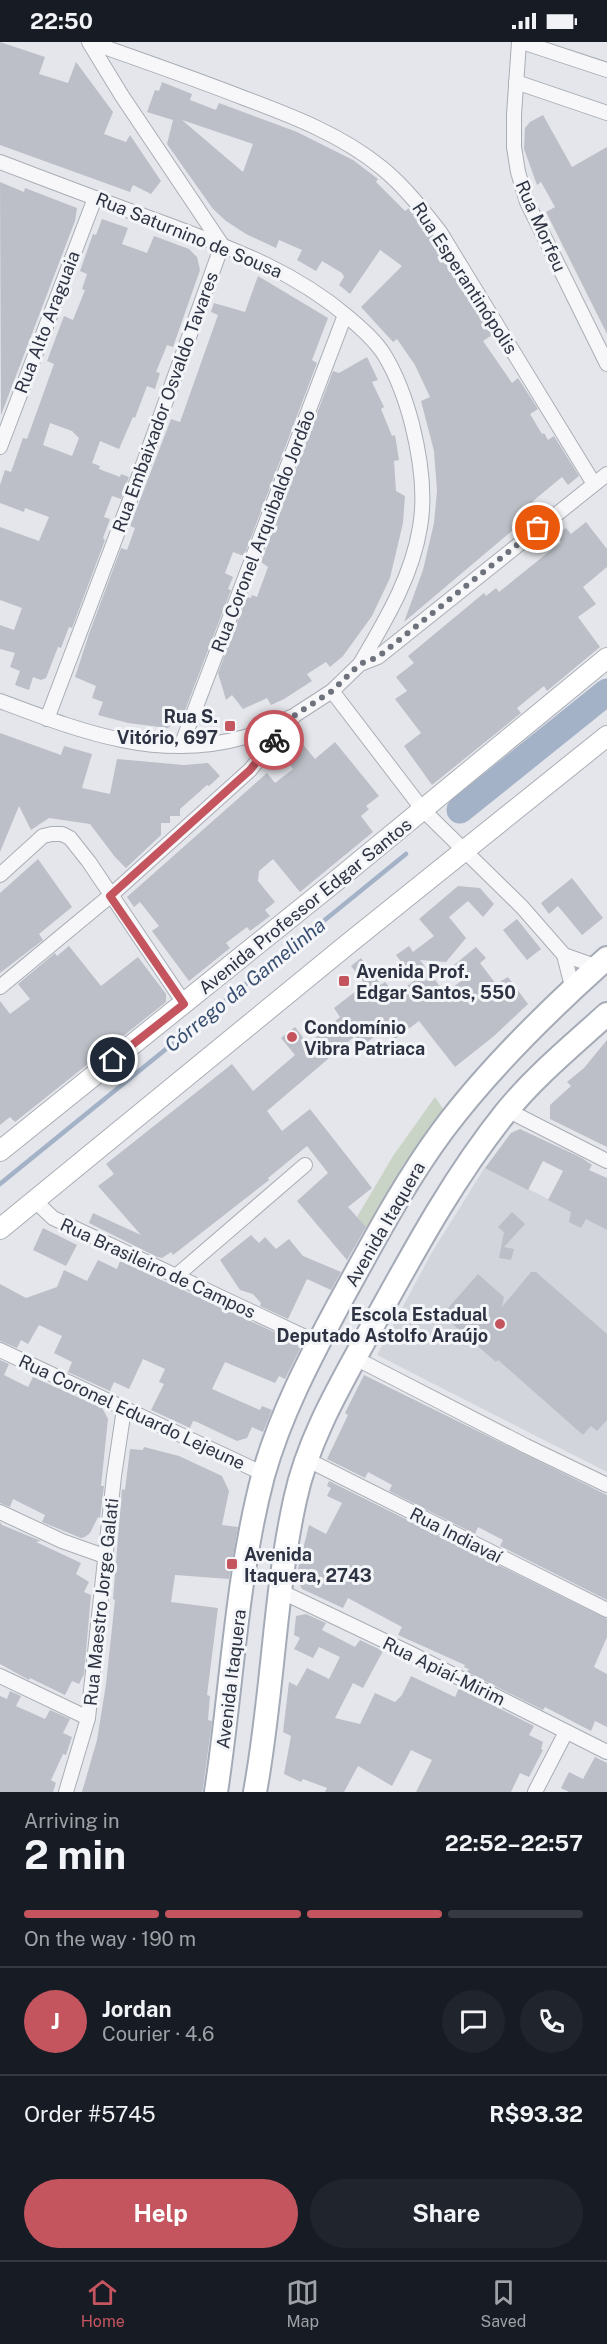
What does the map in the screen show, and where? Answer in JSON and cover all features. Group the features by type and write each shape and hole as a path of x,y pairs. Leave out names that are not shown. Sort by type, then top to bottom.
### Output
{"main road":[{"name":"Avenida Professor Edgar Santos","path":"0,1151 423,810 607,658"},
{"path":"0,1229 607,736"},
{"name":"Avenida Itaquera","path":"216,1792 247,1549 264,1474 304,1370 413,1173 444,1129 526,1036 602,962"},
{"path":"255,1792 266,1730 280,1591 295,1499 306,1459 356,1358 462,1170 507,1110 607,1014"}],"street":[{"path":"89,42 122,96 222,245"},
{"name":"Rua Esperantinópolis","path":"89,42 287,114 346,142 382,168 414,199 440,232 594,484"},
{"path":"521,42 607,70"},
{"name":"Rua Morfeu","path":"521,42 516,82 514,147 521,182 527,202 607,364"},
{"path":"516,82 607,113"},
{"name":"Rua Saturnino de Sousa","path":"0,162 222,245 288,274 367,333 385,356 403,396 421,467 420,527 398,594 360,664"},
{"name":"Rua Alto Araguaia","path":"0,447 95,198"},
{"name":"Rua Embaixador Osvaldo Tavares","path":"47,719 139,476 222,245"},
{"name":"Rua Coronel Arquibaldo Jordão","path":"181,746 345,315"},
{"path":"0,701 105,738 139,744 181,746 245,737 295,715 332,691 360,664 378,657 607,474"},
{"path":"332,691 423,810 522,907 564,955 573,990"},
{"path":"0,987 110,896 250,770 295,715"},
{"path":"0,874 43,836 62,834 70,838 89,862 184,1004"},
{"path":"0,856 14,862"},
{"path":"564,955 602,962"},
{"path":"507,1110 607,1161"},
{"path":"176,1276 305,1165"},
{"name":"Rua Brasileiro de Campos","path":"35,1201 53,1218 318,1343"},
{"name":"Rua Coronel Eduardo Lejeune","path":"0,1350 264,1474"},
{"path":"356,1358 607,1485"},
{"name":"Rua Maestro Jorge Galati","path":"66,1792 88,1718 114,1476 124,1409"},
{"name":"Rua Indiavaí","path":"306,1459 607,1610"},
{"path":"0,1512 62,1541 106,1557"},
{"name":"Rua Apiaí-Mirim","path":"280,1591 607,1752"},
{"path":"0,1676 88,1718"},
{"path":"535,1792 566,1732"}],"shaded area":[{"name":"Escola Estadual Deputado Astolfo Araújo","path":"485,1167 607,1229 607,1472 377,1355 431,1254"}],"green space":[{"path":"435,1097 444,1110 403,1165 368,1230 357,1217 393,1156"}],"building":[{"path":"0,42 45,57 39,74 68,83 76,62 113,112 104,134 126,142 130,135 161,181 151,194 133,185 130,192 0,145"},
{"path":"162,82 192,94 190,100 216,110 219,103 297,132 353,160 378,179 376,182 405,211 409,208 433,237 492,335 483,341 512,383 518,378 538,409 530,414 542,434 544,433 548,440 554,436 579,476 568,485 562,477 533,501 539,508 404,622 423,570 434,523 437,491 434,451 421,401 430,397 415,365 397,339 393,342 361,307 402,266 380,250 350,294 339,285 344,277 342,273 322,261 316,271 297,260 302,250 279,240 276,248 246,234 226,221 213,209 167,144 173,120 147,112 155,90 159,91","holes":["182,120 253,144 243,172"]},
{"path":"543,115 572,167 607,147 607,334 546,212 555,207 541,182 537,185 524,149 525,128 530,122"},
{"path":"0,182 24,192 25,188 77,208 75,221 1,415"},
{"path":"102,219 128,228 122,244 147,253 154,236 189,249 197,257 200,270 173,347 167,345 156,372 160,373 155,389 147,386 135,418 133,417 119,449 100,441 92,463 100,466 99,469 120,477 121,474 129,477 121,499 112,496 104,517 110,519 103,538 105,540 72,628 69,627 61,648 58,647 46,678 41,680 33,677 29,690 15,685 20,671 10,667 15,653 0,649 0,625 14,630 22,608 0,600 0,527 39,541 49,517 25,508 24,512 0,503 0,485 5,470 11,472 23,438 27,439 54,364 47,361 64,316 73,320 85,290 82,289 87,274 80,271 93,234 96,235","holes":["50,423 72,431 79,438 72,456 43,445"]},
{"path":"258,276 328,318 312,360 317,363 244,556 233,552 225,573 233,577 228,589 231,590 184,713 168,728 128,723 98,715 103,702 92,698 96,686 75,677 89,634 121,548 127,550 135,528 130,526 171,419 180,422 218,315 211,312 214,303 245,312"},
{"path":"367,357 378,380 372,382 384,407 381,409 392,436 395,435 399,460 394,461 396,491 405,496 403,523 390,578 372,616 343,656 330,667 326,662 307,674 312,681 284,699 271,705 267,698 243,709 232,695 226,700 218,673 247,597 251,598 252,595 257,597 268,567 261,562 333,371 339,373"},
{"path":"586,522 607,549 607,567 583,587 596,604 578,617 600,647 547,691 544,686 517,708 521,713 432,785 404,746 421,733 395,699 407,691 396,677 414,663 408,656 484,593 486,596 496,588 499,592 561,542 556,535 566,528 571,534"},
{"path":"0,733 61,755 64,746 92,754 82,788 110,794 117,759 184,765 208,763 220,776 180,809 180,816 170,816 170,823 161,823 161,835 126,868 90,824 49,818 31,830 19,806 0,852"},
{"path":"301,742 315,759 335,742 379,796 366,806 369,809 361,816 373,832 300,892 273,859 259,871 258,881 275,902 265,910 270,916 250,931 247,927 226,943 230,948 189,981 152,931 159,926 140,902 134,907 127,897 267,773 275,783 293,769 284,758"},
{"path":"38,859 72,907 39,934 43,940 0,973 0,893"},
{"path":"572,878 603,918 582,935 558,906 549,914 541,903"},
{"path":"458,886 480,888 494,904 483,917 468,901 449,917 466,938 446,962 420,960 445,993 464,979 454,965 476,947 486,958 480,963 496,984 508,977 528,1004 494,1036 455,1067 419,1021 395,1039 386,1028 362,1046 355,1036 267,1111 282,1131 310,1109 372,1188 348,1207 366,1227 347,1260 297,1201 328,1173 307,1146 268,1178 269,1180 173,1255 171,1252 162,1258 157,1257 89,1223 93,1213 141,1235 98,1186 114,1174 106,1164 232,1064 253,1091 295,1055 281,1038 295,1027 308,1044 340,1017 334,1008 365,984 351,966 361,958 381,985 385,982 396,995 415,980 396,955 409,946 413,952 434,936 419,919"},
{"path":"517,919 541,949 527,960 503,930"},
{"path":"69,946 101,986 138,957 166,994 166,1002 15,1122 10,1117 0,1125 0,1001 10,1014 30,999 18,984 55,953 57,956"},
{"path":"607,1040 607,1147 550,1119 550,1105 571,1086 567,1082 584,1068"},
{"path":"520,1129 582,1158 592,1165 589,1170 607,1178 607,1230 586,1219 581,1228 569,1222 571,1212 548,1200 563,1171 543,1161 528,1190 485,1168 511,1133"},
{"path":"512,1212 525,1224 504,1247 514,1249 511,1260 499,1258 504,1232 498,1227"},
{"path":"43,1228 77,1245 66,1266 33,1250"},
{"path":"251,1235 259,1243 265,1237 276,1249 289,1239 303,1256 341,1272 331,1290 307,1279 288,1319 260,1306 261,1303 253,1294 240,1290 220,1260"},
{"path":"98,1260 117,1269 120,1261 302,1345 285,1379 279,1376 275,1383 225,1362 212,1389 260,1410 262,1406 272,1410 263,1432 252,1427 247,1438 237,1441 197,1422 193,1421 190,1428 151,1410 164,1384 159,1382 165,1369 143,1359 129,1389 114,1382 110,1391 68,1372 72,1362 54,1353 62,1336 39,1325 28,1344 21,1340 17,1348 0,1341 0,1284 26,1298 57,1287 64,1270 87,1281"},
{"path":"531,1272 536,1272 607,1334 607,1420 597,1431 591,1426 583,1435 498,1360 496,1362 442,1315 478,1274 504,1297 502,1307"},
{"path":"0,1360 9,1364 4,1375 28,1387 33,1377 102,1408 108,1419 100,1518 98,1517 90,1533 85,1537 81,1538 42,1522 45,1515 13,1499 10,1507 0,1503"},
{"path":"364,1375 607,1495 607,1600 500,1546 503,1540 478,1527 475,1534 389,1491 392,1485 368,1472 365,1478 327,1459 348,1415 345,1413"},
{"path":"144,1447 179,1456 222,1476 229,1491 222,1525 238,1527 229,1579 175,1575 171,1602 218,1608 207,1695 210,1696 208,1720 212,1721 203,1788 202,1792 82,1792 97,1740 106,1684 115,1600 113,1599 122,1489 125,1490 130,1449 143,1450"},
{"path":"329,1481 607,1619 607,1637 594,1667 607,1674 607,1727 595,1721 591,1731 545,1707 543,1710 467,1672 469,1669 464,1667 465,1665 398,1635 402,1627 348,1598 343,1608 302,1589 296,1577 309,1525 326,1534 342,1503 327,1496 331,1488 327,1486"},
{"path":"0,1522 81,1563 76,1574 89,1582 84,1592 91,1595 84,1674 79,1684 72,1681 65,1695 30,1678 29,1680 0,1664"},
{"path":"306,1614 326,1623 322,1630 355,1647 360,1640 383,1651 363,1688 353,1683 335,1718 360,1724 375,1693 395,1702 402,1695 411,1676 455,1697 459,1688 534,1726 529,1735 543,1742 541,1749 543,1750 529,1777 520,1773 511,1792 416,1792 432,1760 411,1750 392,1786 358,1766 344,1792 325,1792 327,1788 303,1779 301,1782 284,1774 291,1736 283,1732 289,1682 297,1686 307,1668 329,1679 340,1657 319,1647 313,1658 294,1649 300,1638 294,1635 296,1616"},
{"path":"10,1691 21,1696 16,1706 45,1719 50,1710 70,1719 63,1733 72,1737 66,1755 63,1754 51,1780 56,1783 53,1792 0,1792 0,1696 7,1699"},
{"path":"595,1757 607,1763 607,1792 569,1792 561,1788 569,1772 583,1779"}],"waterway":[{"name":"Córrego da Gamelinha","path":"460,810 607,692"},
{"name":"Córrego da Gamelinha","path":"0,1184 406,854"}],"way so far":[{"path":"274,740 295,715 332,691 360,664 378,657 538,528"}],"place":[{"name":"Rua S. Vitório, 697","path":"230,726"},
{"name":"Avenida Prof. Edgar Santos, 550","path":"344,981"},
{"name":"Condomínio Vibra Patriaca","path":"292,1037"},
{"name":"Escola Estadual Deputado Astolfo Araújo","path":"500,1324"},
{"name":"Avenida Itaquera, 2743","path":"232,1564"}],"route":[{"path":"113,1060 184,1004 110,896 250,770 274,740"}]}
